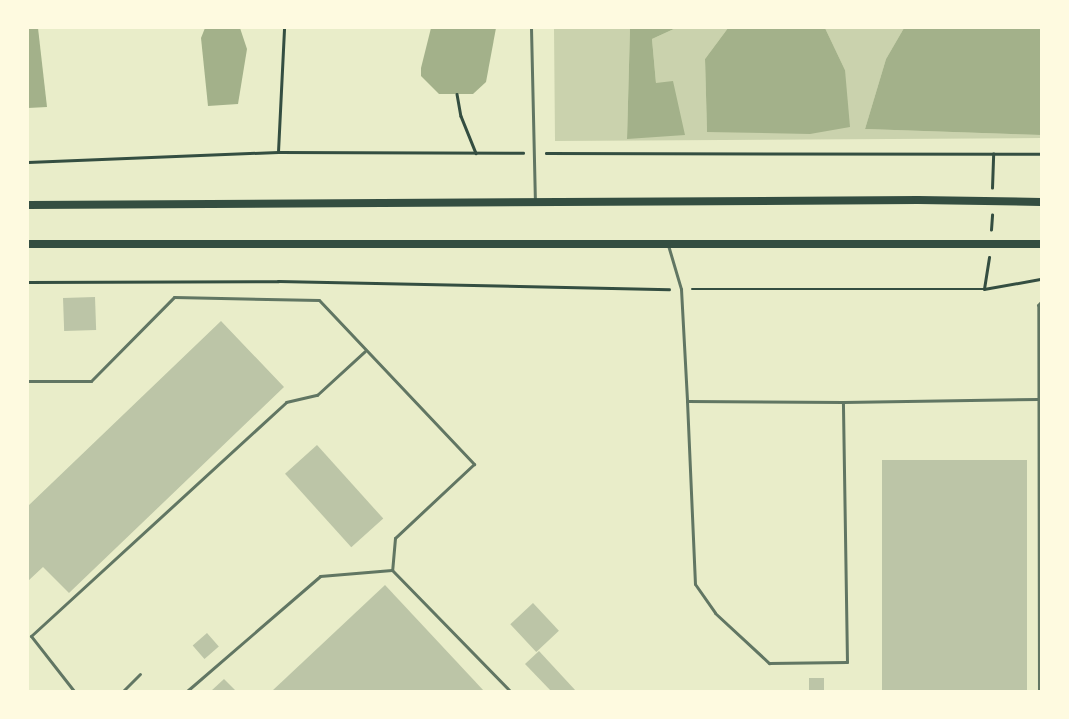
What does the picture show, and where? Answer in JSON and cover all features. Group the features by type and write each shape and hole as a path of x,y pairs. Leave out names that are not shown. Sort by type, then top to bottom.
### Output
{"main road":[{"path":"28,205 918,200 1041,202"},
{"path":"28,244 1041,244"}],"lane":[{"path":"530,28 535,203"},
{"path":"668,245 681,290 695,584 715,613 769,663 847,662 843,402"},
{"path":"28,381 91,381 174,297 319,300 365,351 474,464 395,538 392,570 510,691"},
{"path":"1039,691 1038,306 1041,302"},
{"path":"74,691 31,636 286,402 317,395 365,351"},
{"path":"687,401 843,402 1038,399"},
{"path":"187,691 320,576 392,570"},
{"path":"123,691 140,674"}],"path":[{"path":"278,152 284,28"},
{"path":"457,94 461,116 476,153"},
{"path":"984,289 991,245 993,154"},
{"path":"28,282 278,281 681,290 984,289 1041,279"}],"shaded area":[{"path":"28,28 38,28 47,107 28,108"},
{"path":"205,28 240,28 247,49 238,104 208,106 201,38"},
{"path":"431,28 496,28 486,82 473,94 439,94 421,76 421,68"},
{"path":"554,28 630,28 627,139 656,83 652,39 676,28 728,28 705,59 707,132 845,70 825,28 904,28 886,59 865,129 1041,135 1041,138 555,141"},
{"path":"630,28 676,28 652,39 656,83 673,81 685,135 627,139"},
{"path":"728,28 825,28 845,70 850,127 810,134 707,132 705,59"},
{"path":"904,28 1041,28 1041,135 865,129 886,59"}],"building":[{"path":"95,297 96,330 64,331 63,298"},
{"path":"221,321 284,387 69,593 43,567 28,581 28,506"},
{"path":"317,445 383,519 351,547 285,474"},
{"path":"882,460 1027,460 1027,691 882,691"},
{"path":"385,585 484,691 272,691"},
{"path":"533,603 559,631 536,652 510,624"},
{"path":"207,633 219,647 204,659 193,645"},
{"path":"539,651 576,691 551,691 525,664"},
{"path":"809,678 824,678 824,691 809,691"},
{"path":"224,679 236,691 211,691"}]}
